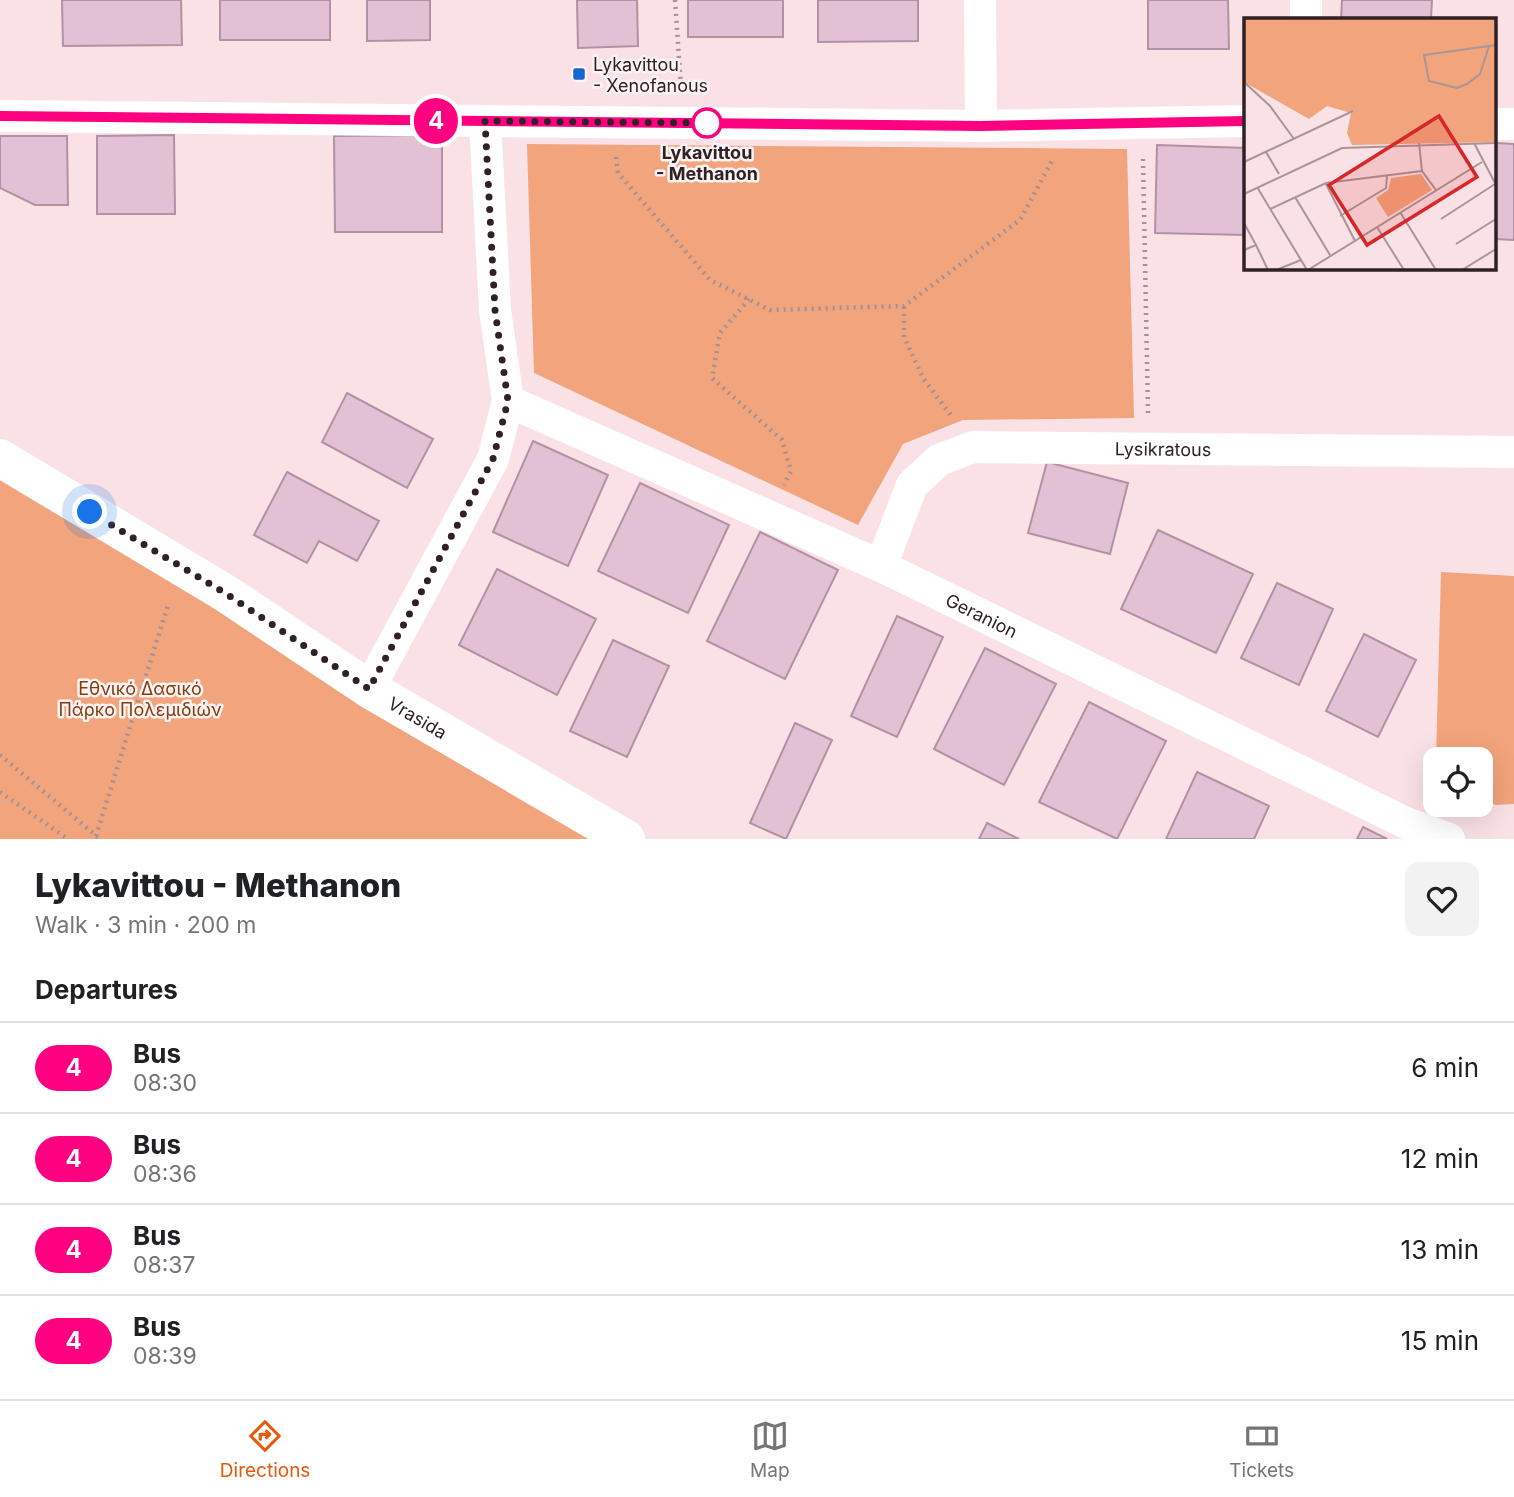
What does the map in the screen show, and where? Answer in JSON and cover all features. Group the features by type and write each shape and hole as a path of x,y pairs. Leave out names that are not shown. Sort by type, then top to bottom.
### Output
{"street":[{"path":"980,0 981,126"},
{"path":"1306,0 1306,18"},
{"path":"0,116 981,126 1244,121"},
{"path":"369,689 493,459 508,401 495,310 485,121"},
{"path":"1496,124 1514,124"},
{"name":"Geranion","path":"508,401 881,566 1406,823 1449,839"},
{"name":"Lysikratous","path":"881,566 912,485 939,460 973,446 1514,452"},
{"name":"Vrasida","path":"0,458 225,593 369,689 626,839"}],"path":[{"path":"675,0 683,123"},
{"path":"611,123 618,173 710,281 770,310 904,306 1020,220 1071,124"},
{"path":"1143,123 1149,448"},
{"path":"749,299 720,333 712,378 782,440 791,471 769,517"},
{"path":"904,306 904,337 923,378 973,446"},
{"path":"0,755 98,837 169,600"},
{"path":"0,792 68,839"}],"green space":[{"path":"527,144 1127,149 1134,418 963,420 903,444 858,525 534,373"},
{"name":"Εθνικό Δασικό Πάρκο Πολεμιδιών","path":"0,456 635,839 0,839"},
{"path":"1441,572 1514,576 1514,804 1493,804 1493,747 1436,747"}],"building":[{"path":"62,0 181,0 182,45 63,46"},
{"path":"220,0 330,0 330,40 220,40"},
{"path":"367,0 430,0 430,40 367,41"},
{"path":"577,0 637,0 638,46 578,48"},
{"path":"688,0 783,0 783,37 688,37"},
{"path":"818,0 918,0 918,41 818,42"},
{"path":"1148,0 1228,0 1229,49 1148,49"},
{"path":"1342,0 1432,0 1431,18 1341,18"},
{"path":"174,135 175,214 97,214 97,136"},
{"path":"442,135 442,232 335,232 334,136"},
{"path":"0,136 67,136 68,205 35,205 0,188"},
{"path":"1496,143 1514,144 1514,240 1496,239"},
{"path":"1157,145 1244,148 1244,235 1155,233"},
{"path":"347,393 433,439 407,488 322,442"},
{"path":"533,441 608,475 568,566 493,532"},
{"path":"1047,462 1128,483 1110,554 1028,533"},
{"path":"287,472 379,521 357,561 319,541 307,563 254,535"},
{"path":"640,483 729,525 688,613 598,571"},
{"path":"1158,530 1253,574 1216,653 1121,609"},
{"path":"760,532 838,570 785,679 707,641"},
{"path":"497,569 596,619 557,695 459,645"},
{"path":"1277,583 1333,609 1299,685 1241,658"},
{"path":"897,616 943,637 897,737 851,716"},
{"path":"1364,634 1416,660 1378,737 1326,711"},
{"path":"613,640 669,666 627,757 570,731"},
{"path":"985,648 1056,684 1004,785 934,749"},
{"path":"1089,702 1166,741 1117,839 1039,802"},
{"path":"795,723 832,740 786,839 750,823"},
{"path":"1197,772 1269,806 1254,839 1166,839"},
{"path":"987,823 1019,839 979,839"},
{"path":"1363,827 1387,839 1357,839"}],"bus line":[{"name":"4","path":"0,116 981,126 1244,121"}],"place":[{"name":"Lykavittou - Xenofanous","path":"579,74"},
{"name":"Lykavittou - Methanon","path":"707,123"}],"route":[{"path":"90,512 225,593 369,689 493,459 508,401 495,310 485,121 710,123 707,123"}]}
